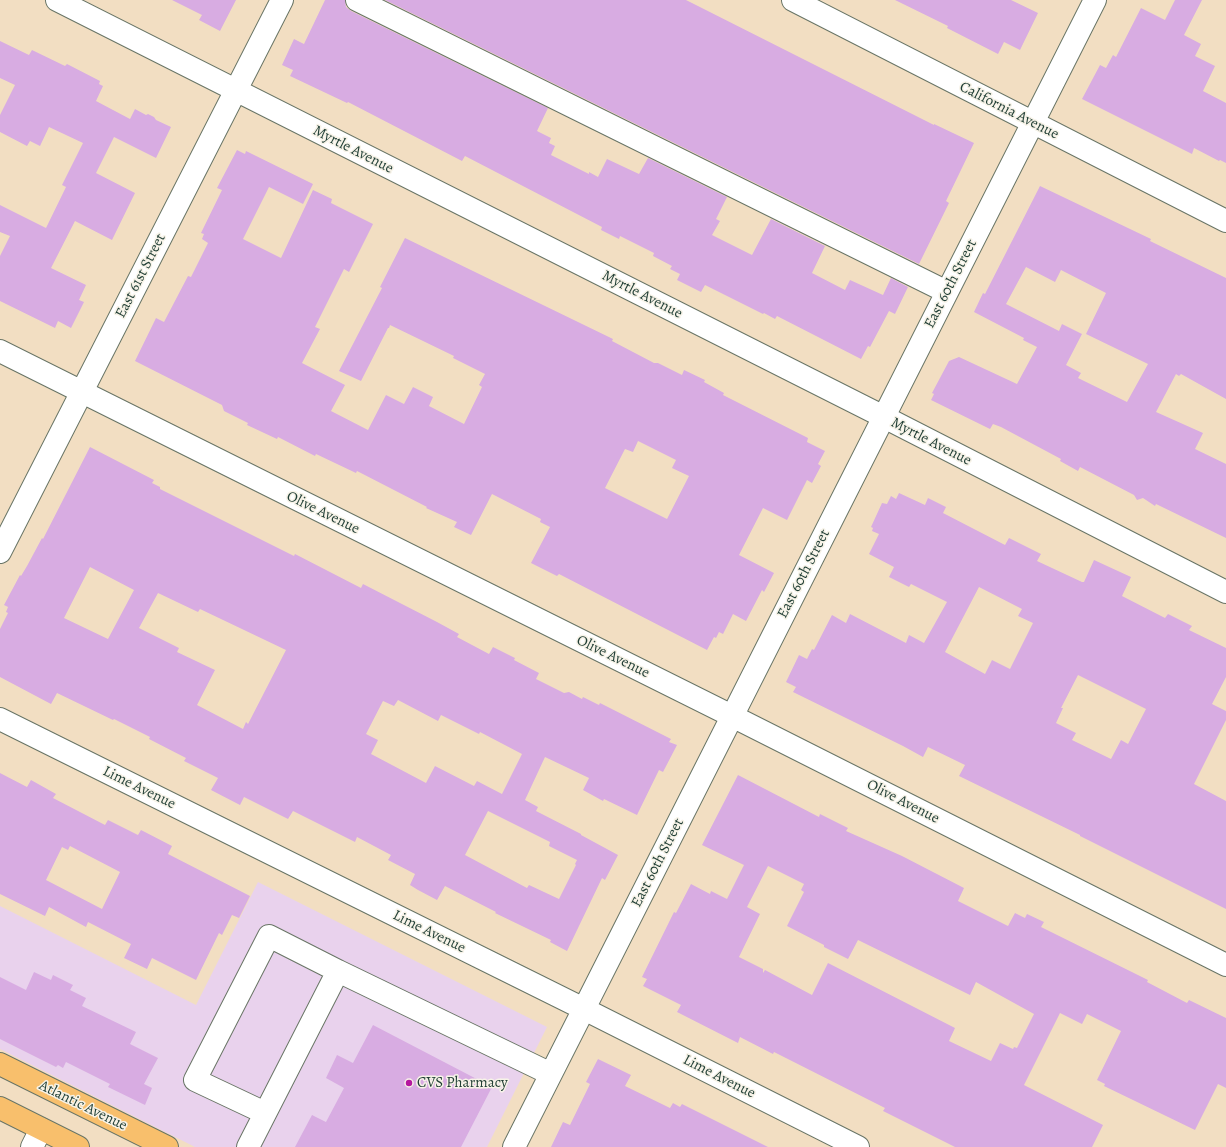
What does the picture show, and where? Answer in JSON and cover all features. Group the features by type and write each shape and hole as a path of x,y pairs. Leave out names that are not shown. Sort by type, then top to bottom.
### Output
{"main road":[{"name":"Atlantic Avenue","path":"0,1064 167,1147"},
{"path":"0,1108 37,1138 78,1147"}],"street":[{"name":"Myrtle Avenue","path":"57,0 884,417 1226,592"},
{"name":"East 61st Street","path":"0,552 282,0"},
{"path":"357,0 947,292"},
{"name":"California Avenue","path":"793,0 1226,221"},
{"name":"East 60th Street","path":"514,1147 1095,0"},
{"name":"Olive Avenue","path":"0,351 732,716 1226,965"},
{"name":"Lime Avenue","path":"0,719 858,1147"},
{"path":"265,1113 195,1080 269,936 551,1074"},
{"path":"248,1147 338,971"}],"shaded area":[{"path":"258,882 547,1027 487,1147 195,1147 0,1049 0,906 196,1005"}],"building":[{"path":"172,0 236,0 220,31 199,20 202,15"},
{"path":"325,0 345,0 346,7 351,11 548,108 537,131 551,138 549,143 555,146 551,155 589,174 589,172 598,177 607,159 639,174 648,158 727,197 716,219 720,221 712,235 752,255 771,219 825,246 812,273 845,290 850,280 883,295 891,278 908,287 895,314 889,311 870,347 868,346 861,359 777,316 775,319 764,313 763,314 705,285 701,292 677,280 680,274 670,269 672,266 653,256 654,253 620,236 619,239 601,230 602,227 465,156 462,161 348,102 347,103 290,76 293,70 282,65 294,39 304,44"},
{"path":"385,0 686,0 934,125 974,143 946,201 949,203 919,264"},
{"path":"895,0 1011,0 1038,13 1020,50 1004,42 998,54 947,28 948,26"},
{"path":"1175,0 1202,0 1184,35 1201,44 1195,56 1215,66 1203,91 1226,103 1226,163 1194,148 1192,154 1082,99 1100,65 1106,68 1113,55 1116,57 1141,8 1165,20"},
{"path":"0,41 29,55 32,50 65,66 67,64 100,81 99,84 103,86 96,101 130,119 135,109 146,115 148,114 154,117 156,120 171,127 156,158 114,137 96,173 135,193 112,240 75,221 51,268 86,285 79,300 84,302 71,328 58,321 55,328 0,301 0,256 10,236 0,232 0,205 46,228 66,187 62,185 83,143 49,127 40,146 30,141 27,146 0,132 0,115 15,85 0,78"},
{"path":"237,150 245,154 246,151 313,184 303,204 269,187 243,239 281,258 313,190 332,199 331,203 373,224 349,272 344,269 315,327 320,329 302,363 345,385 331,411 368,430 386,395 404,404 413,387 433,397 429,406 464,424 482,387 479,385 485,374 453,358 454,356 390,325 361,381 339,371 382,288 380,287 405,238 613,339 612,341 654,363 658,363 682,375 684,370 705,380 704,382 724,393 723,395 808,438 807,442 825,451 818,464 821,466 812,483 807,480 787,520 763,508 739,555 774,573 764,592 762,590 746,621 733,614 723,634 719,632 716,638 714,637 707,650 559,574 557,576 531,563 550,527 540,522 541,519 492,494 471,535 454,527 457,522 426,508 427,507 357,471 356,473 316,454 315,456 278,437 277,439 247,425 248,423 224,411 222,405 135,361 156,318 164,322 188,276 191,277 208,243 202,239 204,234 201,233 222,190 217,188","holes":["638,441 676,460 672,468 689,476 667,519 605,488 625,449 633,452"]},
{"path":"1040,186 1151,239 1150,241 1226,278 1226,399 1181,374 1179,376 1176,374 1156,412 1203,433 1195,449 1226,464 1226,538 1156,504 1155,506 1143,498 1137,500 1134,495 1080,467 1078,471 1060,461 1061,459 1001,427 993,424 990,429 931,400 934,394 932,393 949,361 959,357 1017,384 1037,347 1023,340 1024,338 974,312 983,293 985,294","holes":["1026,267 1055,282 1061,270 1106,293 1086,334 1148,364 1127,402 1078,378 1081,373 1066,365 1082,334 1062,324 1059,331 1006,304"]},
{"path":"90,447 154,480 152,483 160,487 160,489 294,556 295,554 361,588 363,584 459,634 457,637 489,654 493,647 515,658 514,660 539,673 536,679 564,693 569,692 582,699 583,697 599,705 600,703 671,739 669,742 677,745 663,772 659,770 637,815 604,799 603,801 583,790 589,778 545,757 525,800 538,807 536,811 618,855 605,880 602,878 567,951 550,942 551,940 495,913 496,912 445,886 437,900 418,890 410,885 415,874 388,860 391,855 357,837 355,842 293,811 288,819 244,797 240,805 211,790 218,778 184,761 186,758 149,739 150,737 114,719 113,720 57,693 51,704 0,677 0,629 8,613 6,612 8,607 4,605 20,575 21,576 27,566 42,538 43,539","holes":["90,567 134,590 108,639 64,618","158,593 198,612 200,609 286,650 248,724 246,722 243,729 197,705 215,670 177,652 179,648 139,628","398,700 438,721 441,715 479,734 480,732 522,754 502,794 477,781 474,786 435,766 426,783 371,754 378,740 366,734 383,701 394,706","488,811 550,842 549,846 577,860 559,899 529,885 527,888 465,855"]},
{"path":"899,493 925,505 928,498 946,507 943,513 1005,545 1009,538 1041,554 1037,561 1082,582 1084,582 1094,560 1131,577 1122,596 1165,618 1168,614 1192,626 1189,630 1226,648 1226,677 1212,704 1226,711 1226,720 1194,784 1226,801 1226,909 959,776 965,765 928,747 923,757 793,692 796,687 786,682 799,655 807,659 812,649 814,650 832,615 846,623 850,614 906,643 909,635 924,643 947,602 911,584 909,587 889,577 894,567 869,554 879,534 872,531 873,528 871,527 882,503 887,504 891,496 896,499","holes":["979,587 1022,609 1018,616 1033,623 1010,669 992,660 985,674 945,652","1078,675 1146,709 1128,744 1121,740 1111,759 1072,740 1076,733 1056,723 1063,708 1061,708"]},
{"path":"0,773 27,787 31,780 56,794 53,798 105,825 108,820 138,835 141,830 172,846 168,854 250,896 239,918 232,915 222,935 219,933 196,980 152,958 147,969 124,958 131,944 88,922 86,927 49,907 45,916 0,894","holes":["70,846 120,872 102,909 46,880 62,847 68,850"]},
{"path":"738,775 819,817 820,814 848,828 846,831 902,856 964,888 958,901 1008,926 1015,913 1025,918 1027,914 1044,922 1041,927 1148,980 1147,982 1187,1003 1189,1000 1226,1018 1226,1088 1218,1084 1195,1130 1104,1086 1105,1084 1097,1080 1121,1031 1087,1014 1082,1024 1060,1013 1024,1085 1103,1125 1092,1147 955,1147 883,1111 885,1108 774,1052 773,1054 740,1037 738,1043 677,1012 681,1005 643,986 647,979 642,977 674,912 676,913 691,884 710,894 711,891 727,899 744,865 702,845","holes":["768,866 804,884 801,890 804,892 787,926 848,959 858,940 970,995 976,982 1034,1014 1017,1048 1014,1047 1013,1049 1000,1043 991,1061 949,1041 955,1028 828,963 812,995 765,970 763,973 763,969 739,957 760,914 747,907"]},
{"path":"34,972 51,980 53,975 73,985 70,990 86,998 82,1006 136,1032 130,1044 158,1058 144,1084 152,1088 145,1105 108,1087 110,1084 66,1062 63,1068 58,1065 56,1067 0,1039 0,977 26,990"},
{"name":"CVS Pharmacy","path":"373,1025 492,1087 461,1147 295,1147 312,1115 326,1122 344,1088 326,1078 337,1055 353,1063"},
{"path":"598,1059 631,1075 625,1086 670,1108 673,1103 680,1107 682,1104 768,1147 551,1147 563,1122 570,1125 590,1084 586,1082"}],"place":[{"name":"CVS Pharmacy","path":"409,1083"}]}
